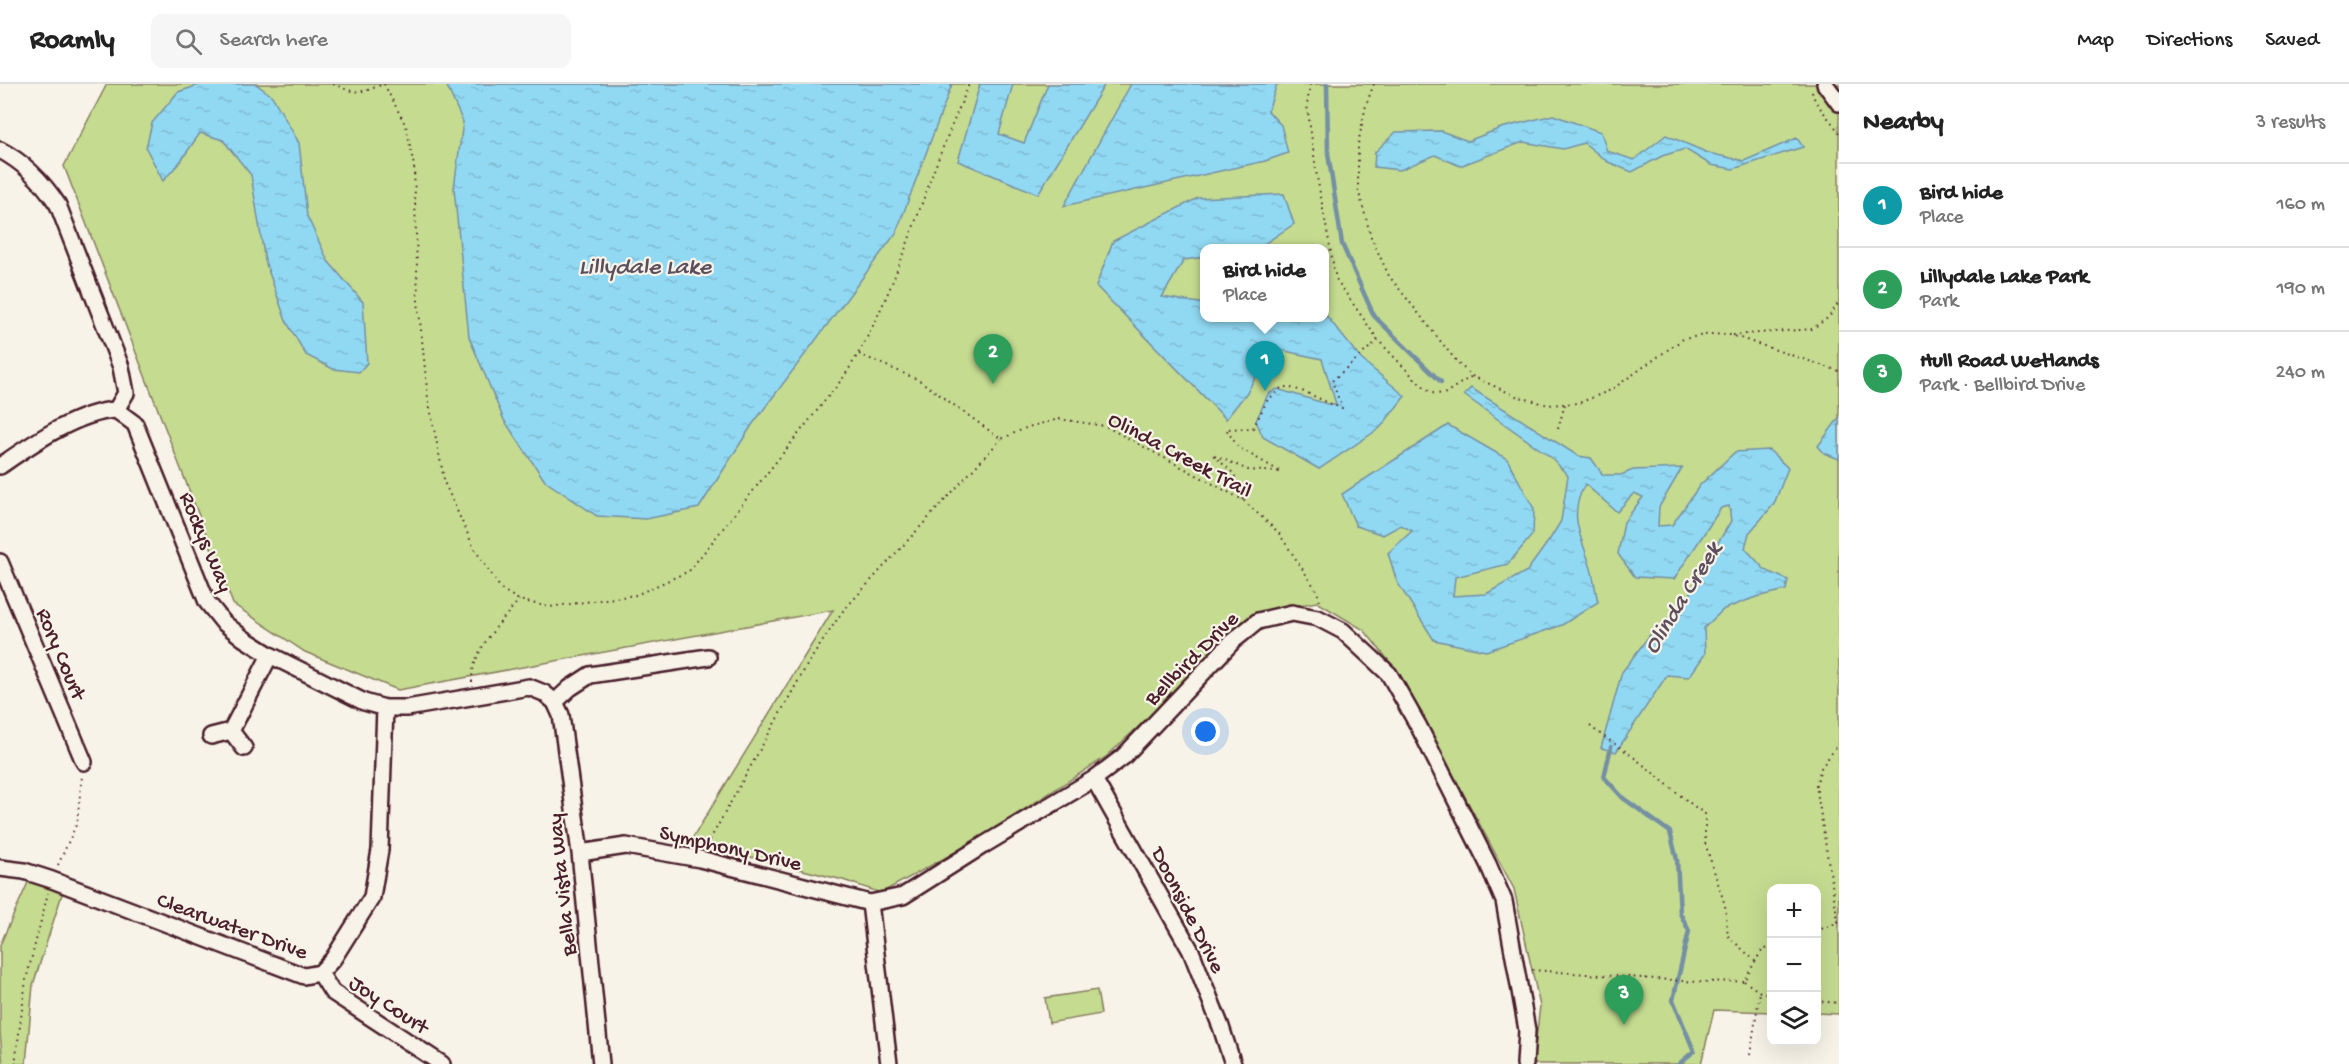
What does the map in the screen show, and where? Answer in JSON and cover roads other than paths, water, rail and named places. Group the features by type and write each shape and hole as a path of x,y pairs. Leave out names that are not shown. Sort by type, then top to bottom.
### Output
{"street":[{"path":"1825,84 1839,103"},
{"path":"0,150 26,167 45,185 58,205 121,367 126,393 116,410 103,411 54,432 0,466"},
{"name":"Rockys Way","path":"116,410 135,424 207,602 223,622 243,638 270,655 364,702 385,708 407,708 529,687 544,693 555,702"},
{"name":"Rory Court","path":"0,562 84,762"},
{"name":"Bellbird Drive","path":"870,903 903,896 1094,779 1123,757 1233,641 1258,621 1292,613 1318,618 1343,631 1389,674 1419,727 1500,892 1504,901 1527,1030 1525,1064"},
{"path":"211,736 231,731 270,655"},
{"path":"555,702 570,688 590,675 708,657"},
{"name":"Bella Vista Way","path":"555,702 561,715 580,853 601,1064"},
{"name":"Clearwater Drive","path":"0,868 24,871 52,880 304,976 320,973 333,958 361,915 375,887 380,850 385,708"},
{"path":"231,731 244,748"},
{"name":"Doonside Drive","path":"1094,779 1191,951 1233,1064"},
{"name":"Symphony Drive","path":"580,853 626,846 700,859 870,903"},
{"path":"870,903 889,1064"},
{"name":"Joy Court","path":"320,973 332,992 442,1064"}],"water":[{"path":"202,84 256,84 272,96 299,143 307,216 328,261 363,302 367,363 359,372 333,369 306,355 286,321 265,261 251,175 223,140 200,133 180,162 163,181 146,148 152,123 178,92"},
{"name":"Lillydale Lake","path":"446,84 952,84 896,233 752,425 699,508 646,519 597,516 545,481 504,420 469,337 454,188 463,122"},
{"path":"980,84 1013,84 999,134 1024,143 1048,84 1105,84 1038,194 958,161"},
{"path":"1131,84 1277,84 1268,111 1281,125 1288,153 1265,161 1064,206"},
{"path":"1553,115 1601,132 1607,151 1634,160 1666,135 1708,153 1744,161 1797,138 1803,147 1733,169 1711,165 1685,149 1662,156 1632,172 1608,162 1584,143 1563,149 1523,142 1460,166 1435,155 1400,170 1374,167 1375,152 1396,132 1441,131 1468,141 1501,128"},
{"path":"1284,194 1294,224 1264,244 1200,244 1200,258 1184,260 1162,297 1200,303 1200,322 1329,322 1329,319 1361,359 1405,396 1380,428 1319,469 1263,437 1256,421 1268,394 1277,389 1327,404 1336,404 1322,359 1271,348 1248,391 1226,419 1096,286 1113,241 1198,198"},
{"path":"1471,388 1578,456 1591,458 1603,475 1621,475 1633,470 1682,468 1659,507 1658,526 1672,525 1700,485 1735,452 1769,450 1788,468 1774,504 1749,533 1745,548 1765,570 1788,580 1786,590 1756,597 1724,609 1704,628 1705,654 1689,677 1667,675 1616,752 1601,748 1622,672 1652,632 1685,606 1697,578 1731,521 1729,506 1721,508 1674,579 1635,577 1618,554 1624,522 1643,497 1634,493 1617,512 1585,484 1577,505 1576,515 1598,602 1562,625 1486,651 1434,640 1397,582 1388,553 1412,531 1401,525 1383,535 1356,526 1342,494 1448,425 1507,459 1534,509 1533,534 1508,564 1455,577 1453,596 1486,594 1527,571 1561,521 1568,476 1552,458 1464,395"},
{"path":"1839,418 1839,459 1824,453 1818,446"}],"waterway":[{"name":"Olinda Creek","path":"1327,84 1328,153 1342,244 1374,316 1441,382"},
{"name":"Olinda Creek","path":"1611,747 1604,777 1623,798 1670,832 1677,860 1680,913 1689,931 1673,1000 1694,1051 1679,1064"}],"place":[{"name":"Lillydale Lake Park","path":"993,384"},
{"name":"Bird hide","path":"1265,391"},
{"name":"Hull Road Wetlands","path":"1624,1025"}]}
